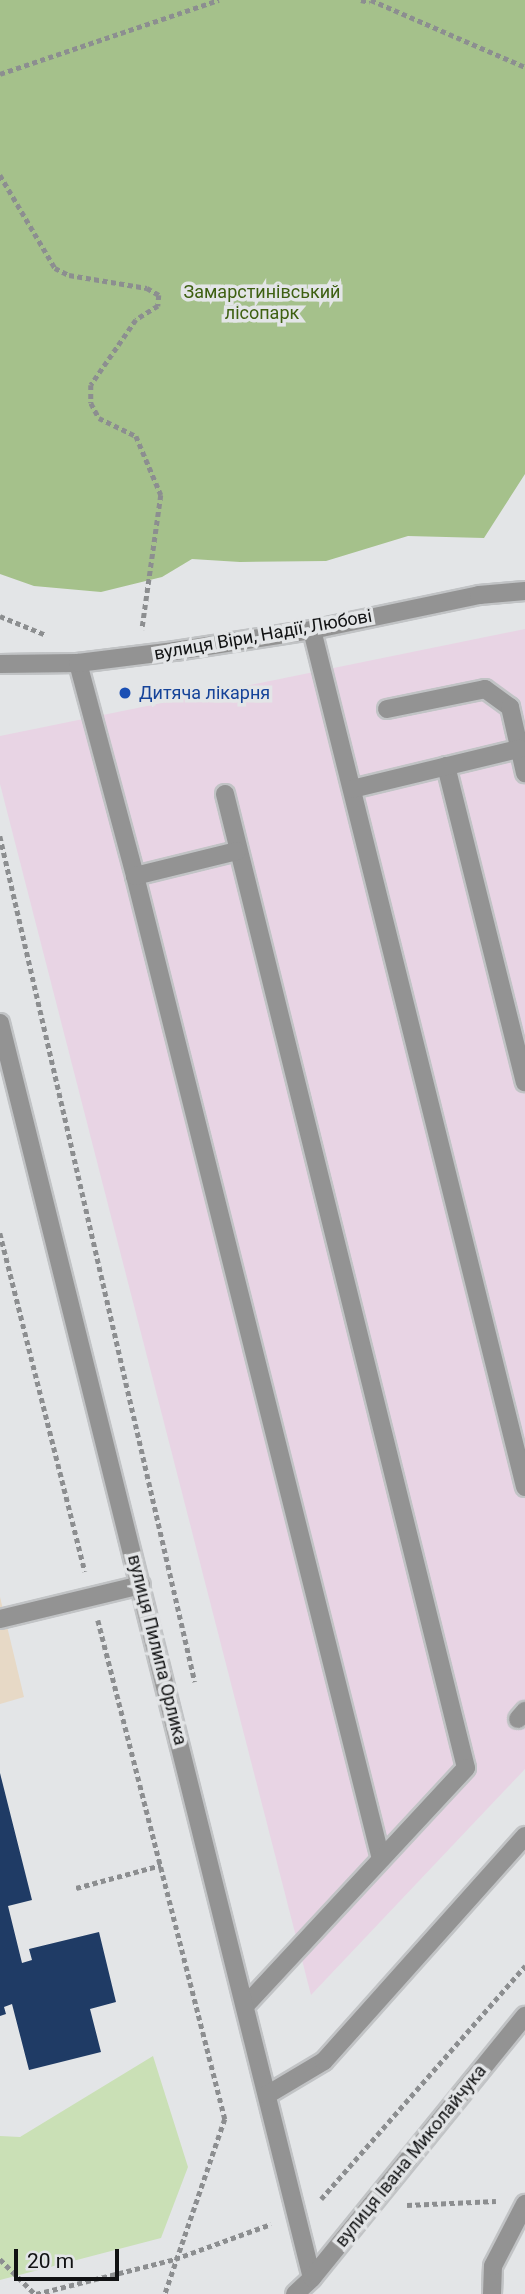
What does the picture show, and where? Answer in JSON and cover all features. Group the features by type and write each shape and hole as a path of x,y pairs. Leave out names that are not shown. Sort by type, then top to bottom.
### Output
{"street":[{"name":"вулиця Віри, Надії, Любові","path":"0,664 78,663 312,630 479,595 525,591"},
{"path":"312,630 320,672 352,789 525,1487"},
{"path":"78,663 135,876 382,1859"},
{"path":"387,709 485,689 510,707 525,773"},
{"path":"352,789 519,749"},
{"path":"446,766 525,1082"},
{"path":"225,794 466,1768 245,2006"},
{"path":"135,876 237,851"},
{"name":"вулиця Пилипа Орлика","path":"0,1023 312,2278"},
{"path":"0,1619 141,1585"},
{"path":"267,2095 324,2060 525,1836"},
{"name":"вулиця Івана Миколайчука","path":"295,2294 312,2278 525,2016"},
{"path":"492,2294 493,2266 525,2204"}],"path":[{"path":"0,74 219,0"},
{"path":"361,0 371,1 525,67"},
{"path":"0,175 55,268 69,275 147,288 159,295 158,306 136,320 91,385 92,403 99,418 136,436 161,495 142,630"},
{"path":"0,836 196,1686"},
{"path":"0,1233 225,2119 174,2259 165,2294"},
{"path":"76,1888 161,1865"},
{"path":"312,2191 315,2205 525,1966"},
{"path":"400,2205 497,2201"},
{"path":"0,2259 36,2294 174,2259 275,2222"}],"shaded area":[{"path":"525,629 525,1769 311,1995 0,784 0,736"},
{"path":"0,1597 24,1697 0,1704"}],"green space":[{"name":"Замарстинівський лісопарк","path":"0,0 525,0 525,474 484,538 408,536 326,561 240,562 192,559 162,577 101,592 34,586 0,574"},
{"path":"153,2056 188,2167 161,2238 0,2280 0,2136 20,2137"}],"building":[{"path":"0,1773 32,1900 8,1906 22,1963 32,1960 29,1949 99,1932 116,2002 90,2009 101,2052 29,2070 12,2004 4,2007 6,2014 0,2016"}],"place":[{"name":"Дитяча лікарня","path":"125,693"}]}
